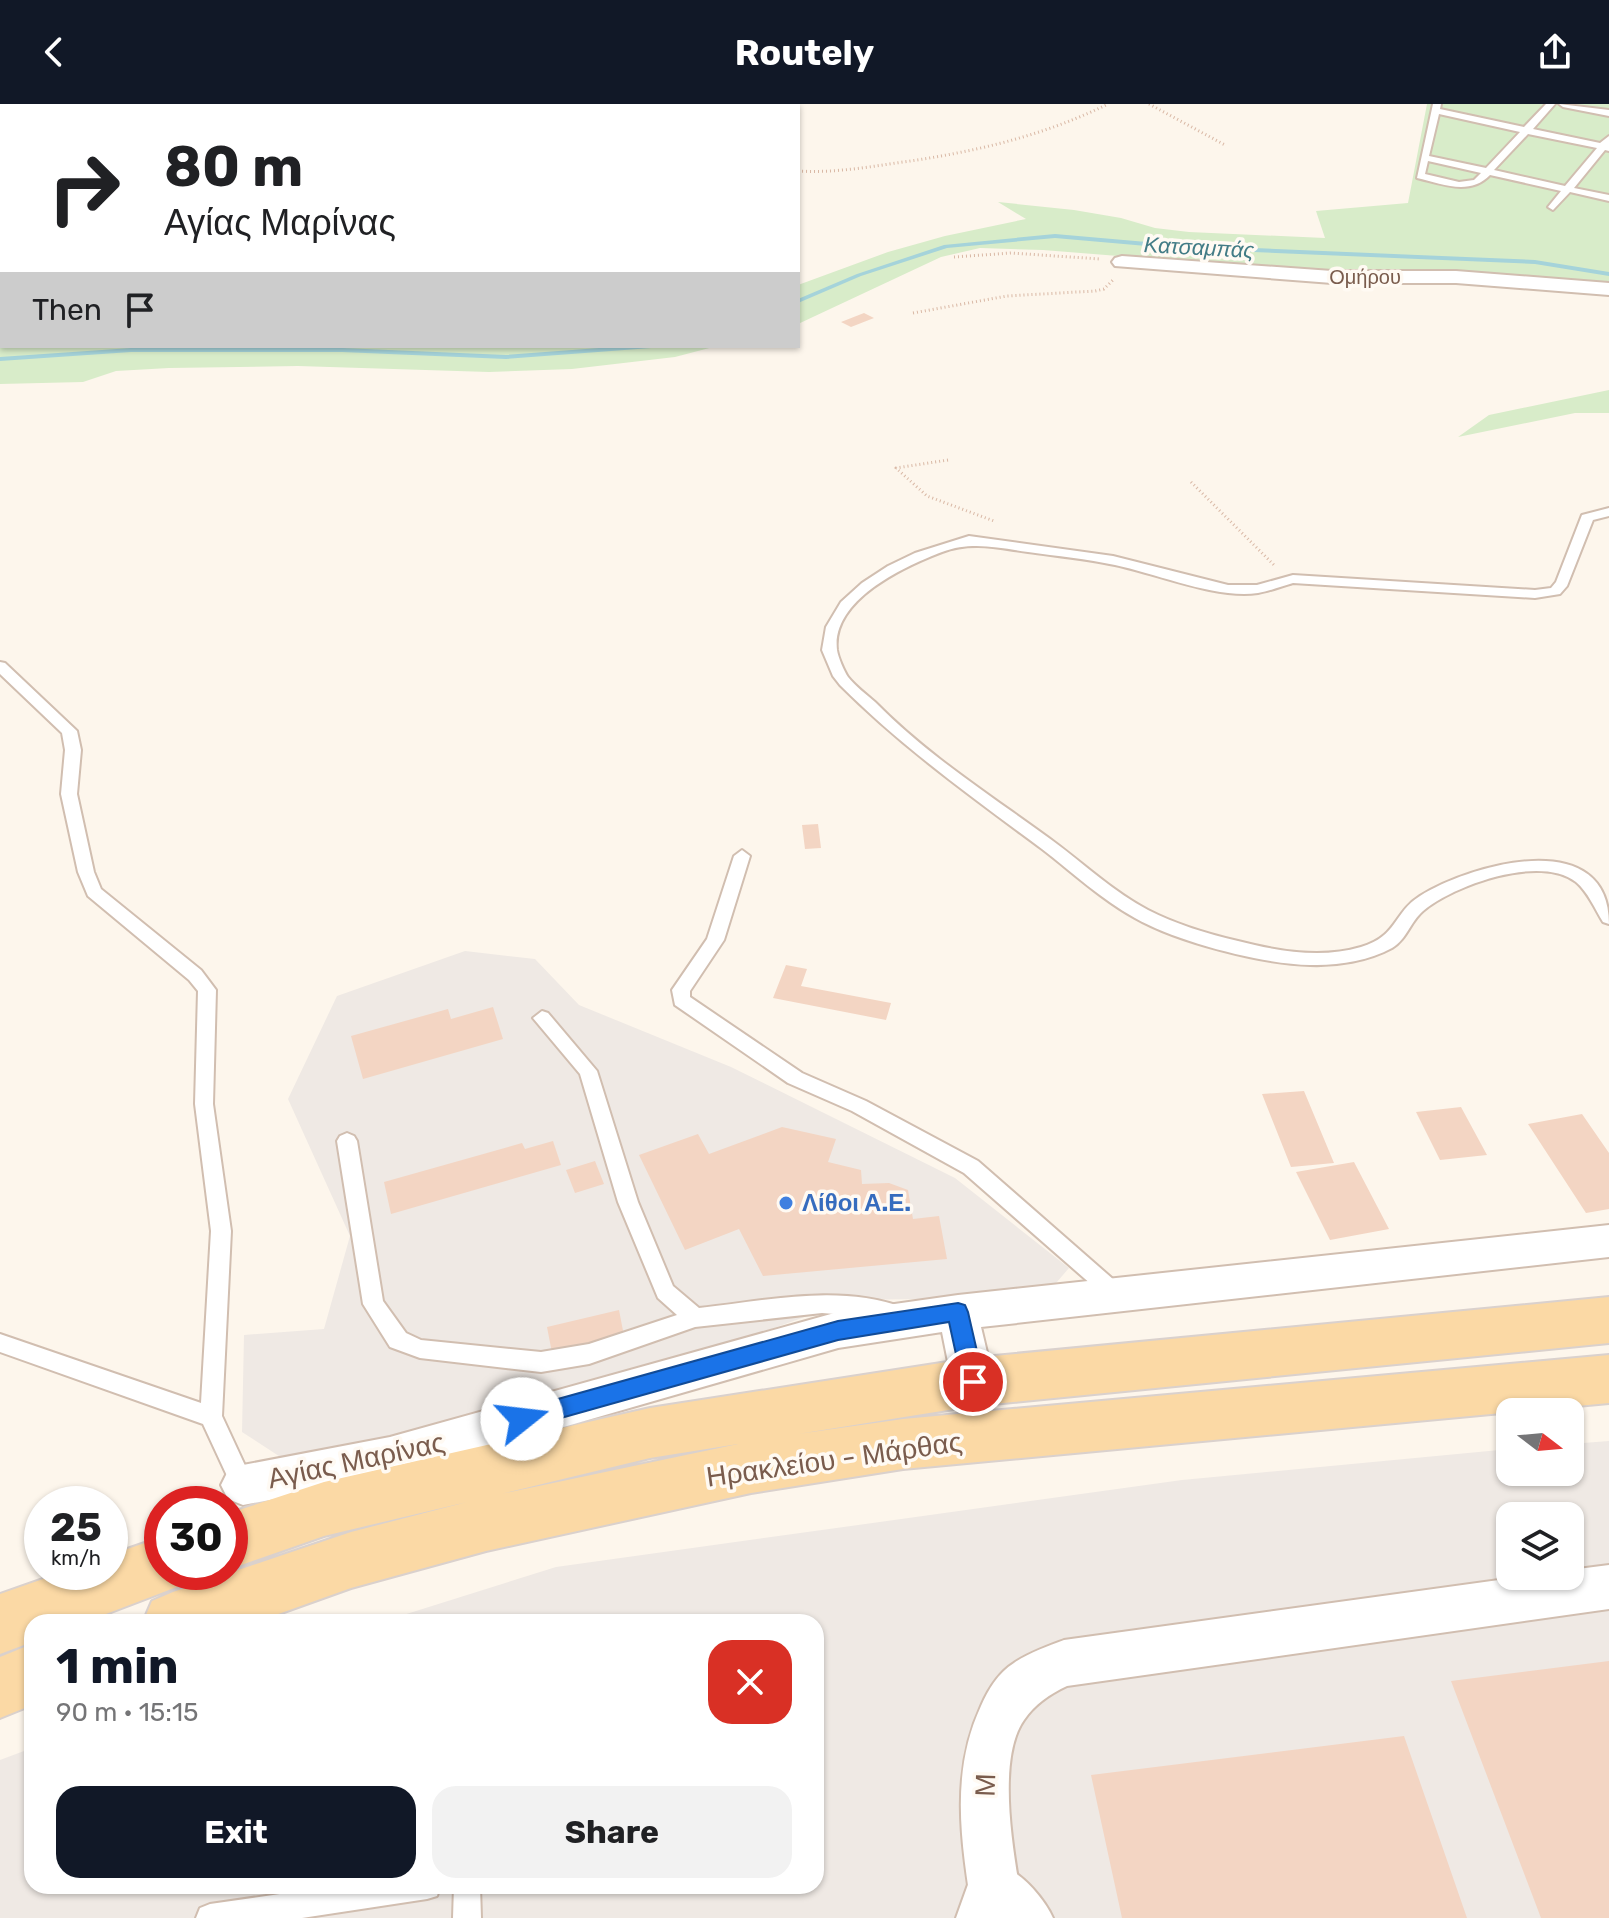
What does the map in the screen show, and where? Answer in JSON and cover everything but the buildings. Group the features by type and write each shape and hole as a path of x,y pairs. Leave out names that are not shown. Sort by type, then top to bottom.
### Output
{"main road":[{"name":"Ηρακλείου - Μάρθας","path":"248,1535 324,1509 650,1433 973,1382 1609,1320"},
{"name":"Ηρακλείου - Μάρθας","path":"196,1614 351,1560 486,1524 751,1467 903,1444 1609,1379"},
{"path":"27,1614 144,1572"},
{"path":"0,1624 24,1615"},
{"path":"0,1688 24,1678"}],"street":[{"name":"Ομήρου","path":"1122,262 1313,276 1479,278 1609,289"},
{"name":"Αγίας Μαρίνας","path":"243,1485 390,1457 838,1330 1115,1293 1609,1241"},
{"path":"958,1312 973,1382"},
{"name":"Μ","path":"999,1918 984,1824 986,1756 995,1725 1007,1704 1023,1684 1041,1669 1064,1663 1609,1587"}],"lane":[{"path":"1551,104 1527,132 1477,183 1464,186 1423,179 1420,175 1436,107 1527,132 1607,145"},
{"path":"1563,104 1609,113"},
{"path":"1553,207 1607,145"},
{"path":"1425,158 1609,198"},
{"path":"1609,512 1587,518 1562,583 1555,591 1535,594 1288,580 1257,589 1228,589 1113,560 969,540 947,544 883,572 844,608 833,626 829,650 840,676 895,733 1141,914 1176,929 1275,954 1330,959 1371,950 1394,938 1415,908 1458,882 1548,864 1580,877 1599,899 1609,918"},
{"path":"0,666 69,731 73,750 69,794 86,872 94,892 195,975 207,990 204,1104 221,1231 211,1416 243,1485"},
{"path":"742,856 715,940 681,990 681,1000 795,1078 859,1106 971,1167 1115,1293"},
{"path":"542,1018 588,1071 628,1202 665,1292 695,1318"},
{"path":"347,1141 373,1304 398,1340 420,1349 541,1362 589,1354 695,1318 798,1303 878,1307 913,1319"},
{"path":"0,1343 211,1416"},
{"path":"970,1918 989,1862 1039,1918"},
{"path":"210,1918 373,1894"},
{"path":"467,1894 467,1918"}],"path":[{"path":"800,171 841,172 952,156 1045,131 1108,104"},
{"path":"1149,104 1225,145"},
{"path":"913,313 1007,296 1095,291 1111,284 1122,262 1047,254 954,257"},
{"path":"948,460 896,468 903,478 942,504 998,522"},
{"path":"1191,482 1288,580"}],"shaded area":[{"path":"465,951 535,959 579,1005 731,1067 955,1178 1069,1268 1044,1297 852,1300 600,1390 468,1425 285,1460 242,1432 244,1335 324,1329 350,1236 288,1099 337,996"},
{"path":"1609,1441 1609,1918 0,1918 0,1760 24,1751 24,1894 824,1894 824,1614 406,1614 556,1567 1182,1480 1496,1450 1496,1486 1584,1486 1584,1443"}],"green space":[{"path":"1427,104 1609,104 1609,286 1319,272 1043,250 980,248 941,257 800,323 800,284 888,252 1026,219 998,202 1074,210 1155,228 1189,232 1325,238 1316,211 1408,203"},
{"path":"0,348 709,348 675,357 572,369 489,372 298,366 169,368 116,371 83,382 0,384"},
{"path":"1609,390 1609,413 1575,413 1458,437 1489,415"}],"waterway":[{"name":"Κατσαμπάς","path":"800,300 859,275 946,246 1055,236 1181,247 1535,262 1609,274"},
{"name":"Κατσαμπάς","path":"0,359 131,350 342,350 506,357 625,348"}],"place":[{"name":"Λίθοι Α.Ε.","path":"786,1203"}],"route":[{"path":"522,1419 838,1330 958,1312 973,1382"}]}
